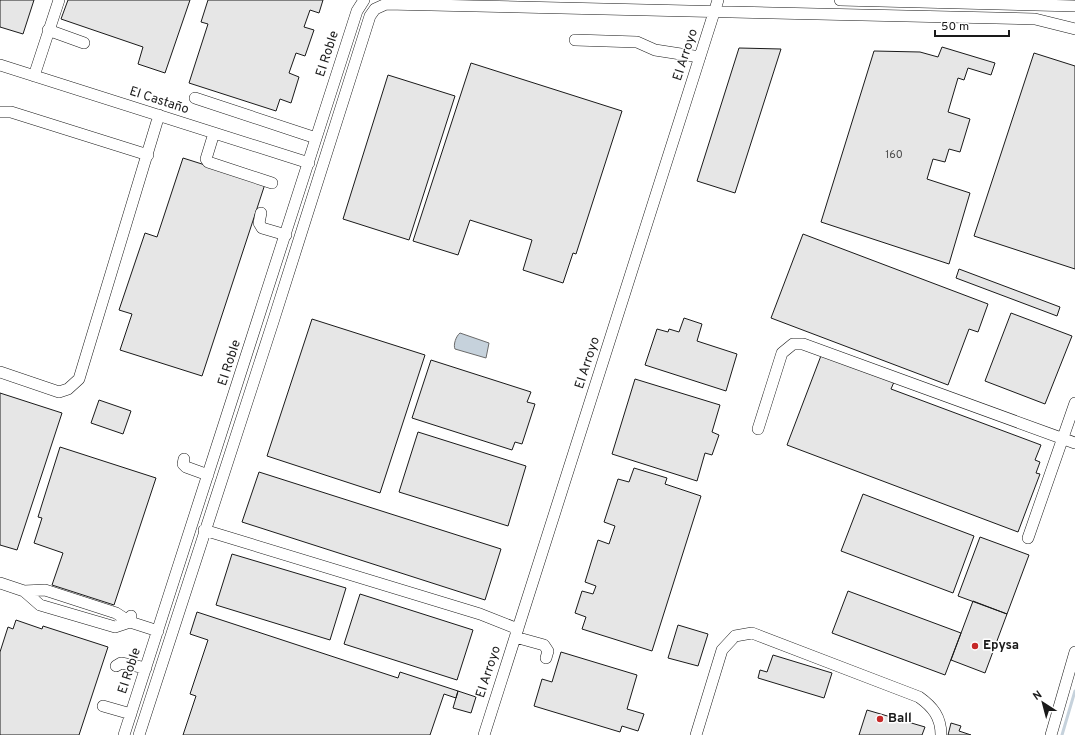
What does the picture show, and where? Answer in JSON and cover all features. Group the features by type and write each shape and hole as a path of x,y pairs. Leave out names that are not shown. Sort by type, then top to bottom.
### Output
{"street":[{"path":"34,76 59,0"},
{"name":"El Roble","path":"124,735 286,235 357,10 364,0"},
{"name":"El Arroyo","path":"484,735 718,0"},
{"path":"840,0 1038,2 1075,6"},
{"path":"139,735 204,530 273,322 373,4 1035,20 1075,29"},
{"path":"48,30 84,43"},
{"path":"575,40 637,42 655,50 700,57"},
{"name":"El Castaño","path":"0,65 309,163"},
{"path":"195,98 316,138"},
{"path":"0,112 11,112 148,155"},
{"path":"0,372 60,392 68,389 79,379 159,115"},
{"path":"214,133 206,159 208,162 272,183"},
{"path":"261,213 259,223 262,228 286,235"},
{"path":"259,318 273,322"},
{"path":"758,429 782,353 793,344 803,344 1075,444"},
{"path":"1028,538 1075,403"},
{"path":"184,459 183,464 186,467 208,475"},
{"path":"204,530 480,614 516,633 544,644 548,651 546,658"},
{"path":"0,583 24,591 40,605 115,627 130,619 158,631"},
{"path":"696,735 722,650 735,636 752,633 919,697 935,712 940,722 941,735"},
{"path":"1051,735 1075,652"},
{"path":"116,666 121,663 146,668"},
{"path":"103,706 131,714"}],"shaded area":[{"path":"460,333 489,343 486,358 455,349 455,341"}],"building":[{"path":"0,0 34,0 23,34 0,27"},
{"path":"68,0 190,0 165,73 138,64 143,47 61,19"},
{"path":"208,0 323,0 319,13 310,10 304,27 314,30 305,56 296,53 289,73 299,77 291,103 280,99 276,111 189,83 208,24 201,22"},
{"path":"942,47 995,63 991,75 968,68 964,80 958,78 948,112 970,119 960,152 949,149 945,162 933,159 927,179 970,193 949,264 821,222 874,51 920,52 938,57"},
{"path":"739,48 781,49 735,193 697,181"},
{"path":"1034,53 1075,66 1075,269 974,236"},
{"path":"471,63 622,111 576,254 573,253 563,283 523,270 532,240 470,220 458,255 413,241"},
{"path":"388,75 455,96 409,240 343,219"},
{"path":"183,158 265,184 202,376 120,350 132,314 119,310 145,233 157,237"},
{"path":"803,234 988,304 978,332 969,329 948,385 771,318"},
{"path":"959,269 1060,307 1057,316 956,278"},
{"path":"1011,313 1072,336 1045,404 985,381"},
{"path":"684,318 702,324 697,341 737,354 726,391 645,365 657,329 668,332 669,329 679,332"},
{"path":"312,319 425,355 380,493 267,456"},
{"path":"822,353 894,382 891,389 1041,445 1035,460 1040,462 1036,473 1040,474 1018,532 787,445"},
{"path":"431,360 531,392 527,402 535,404 522,444 515,442 512,450 412,418"},
{"path":"635,379 720,405 712,432 719,435 712,455 705,453 697,481 612,454"},
{"path":"0,393 62,413 17,550 0,545"},
{"path":"99,400 131,411 123,434 91,423"},
{"path":"418,432 526,466 508,526 399,492"},
{"path":"60,447 156,478 114,605 52,585 63,553 34,543 42,518 38,517"},
{"path":"634,468 667,478 665,484 701,496 652,651 582,629 586,617 575,613 582,591 593,594 596,586 585,582 598,540 609,544 615,526 604,522 618,479 629,482"},
{"path":"259,472 501,549 485,600 242,522"},
{"path":"863,494 974,536 953,593 841,551"},
{"path":"980,537 1029,555 1007,614 958,596"},
{"path":"232,554 346,588 330,640 216,605"},
{"path":"848,591 961,633 945,675 832,633"},
{"path":"360,594 473,630 457,680 344,644"},
{"name":"Epysa","path":"973,601 1007,614 985,673 951,660"},
{"path":"197,612 398,678 400,672 458,691 456,698 444,694 430,735 183,735 196,696 190,694 208,640 190,634"},
{"path":"16,620 42,629 43,626 108,647 79,735 0,735 0,652 8,627 13,629"},
{"path":"678,625 708,634 698,666 668,658"},
{"path":"561,652 637,675 627,709 644,714 638,731 622,726 620,732 534,706 542,679 552,682"},
{"path":"773,655 832,673 824,698 758,678 760,670 767,672"},
{"path":"458,691 476,697 471,713 453,708"},
{"name":"Ball","path":"867,710 925,727 922,735 859,735"},
{"path":"951,723 961,726 959,731 971,735 948,735"}],"waterway":[{"path":"1062,735 1075,691"}],"place":[{"name":"Epysa","path":"975,646"},
{"name":"Ball","path":"880,719"}]}
